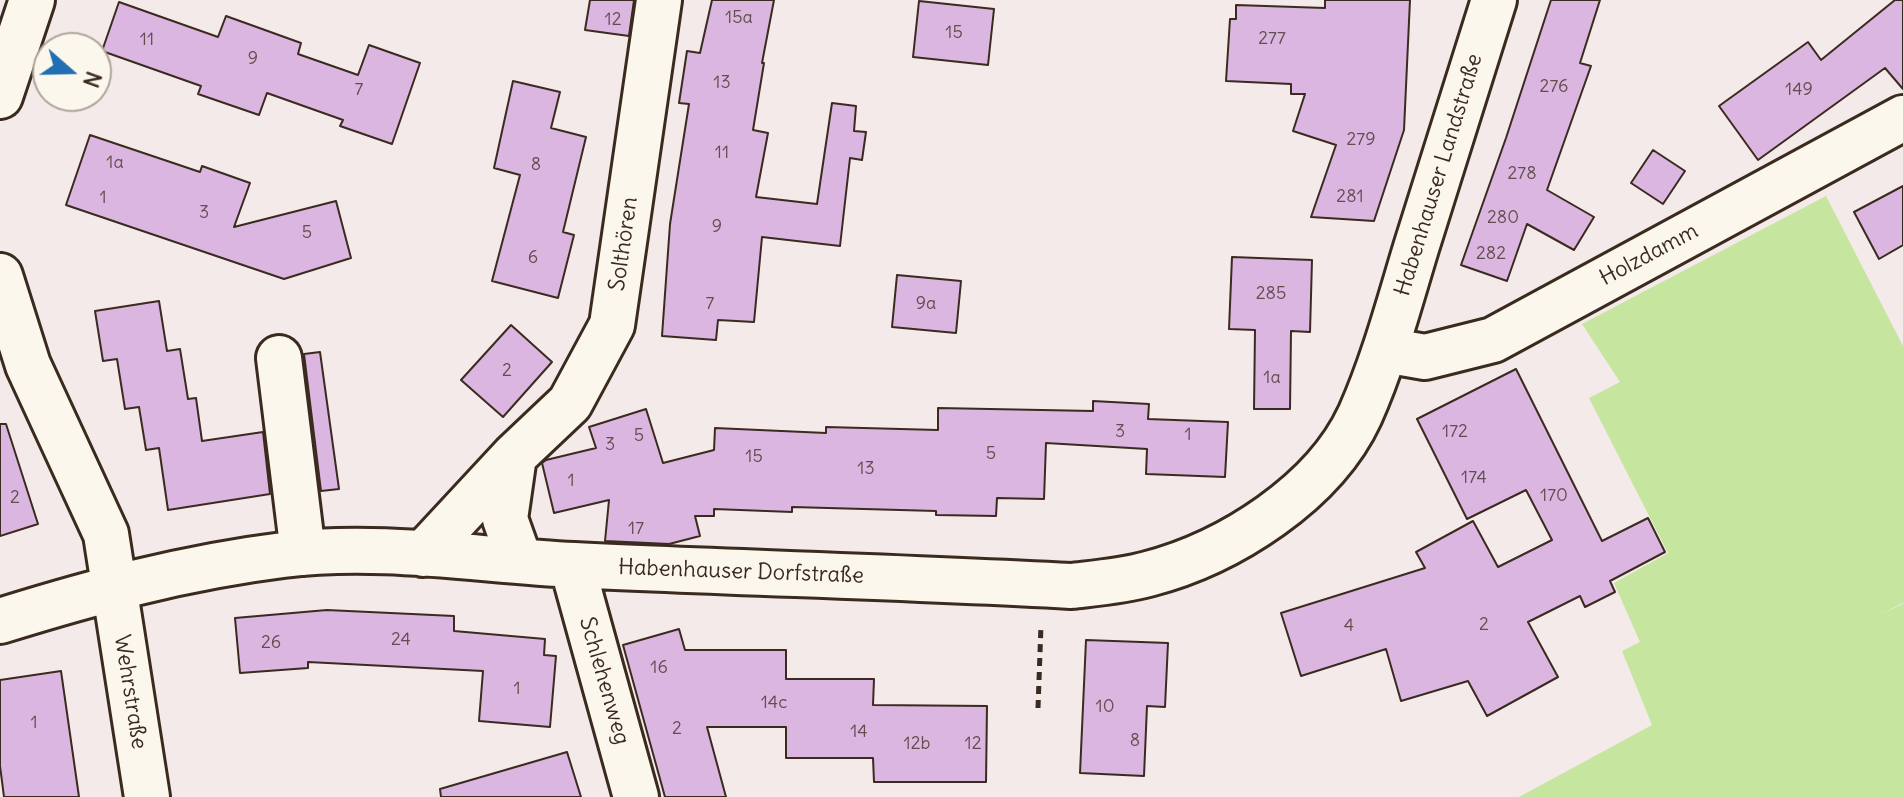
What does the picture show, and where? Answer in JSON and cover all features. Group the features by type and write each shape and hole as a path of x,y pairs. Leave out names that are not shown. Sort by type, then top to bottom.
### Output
{"street":[{"path":"0,96 32,0"},
{"name":"Solthören","path":"423,554 514,456 570,403 612,325 659,0"},
{"name":"Habenhauser Landstraße","path":"1385,350 1494,0"},
{"name":"Holzdamm","path":"1385,350 1425,357 1493,340 1903,118"},
{"name":"Wehrstraße","path":"0,276 28,365 106,534 147,797"},
{"name":"Habenhauser Dorfstraße","path":"0,621 113,587 201,567 303,553 368,551 572,565 1042,584 1086,584 1150,574 1219,546 1261,522 1297,496 1325,468 1359,417 1385,350"},
{"path":"279,358 303,553"},
{"path":"514,456 505,519 520,561"},
{"name":"Schlehenweg","path":"572,565 636,797"}],"path":[{"path":"1038,708 1042,584"}],"green space":[{"path":"1826,196 1903,346 1903,603 1879,615 1903,604 1903,797 1519,797 1652,725 1622,651 1640,642 1614,583 1668,553 1589,398 1620,382 1582,324"}],"building":[{"path":"590,0 634,0 629,36 585,30"},
{"path":"712,0 774,0 753,130 768,133 756,197 817,204 832,103 856,106 854,131 866,132 862,160 850,158 840,246 762,237 754,322 718,320 716,340 662,336 670,224 689,104 679,103 687,51 700,53"},
{"path":"1325,0 1410,0 1404,130 1374,221 1311,217 1336,145 1293,131 1305,94 1291,94 1291,84 1226,81 1230,19 1236,19 1236,5 1325,8"},
{"path":"1551,0 1600,0 1580,63 1591,66 1547,190 1594,217 1574,250 1527,224 1507,281 1461,265"},
{"path":"1895,0 1903,0 1903,89 1885,68 1758,160 1719,106 1808,42 1821,60"},
{"path":"919,1 994,9 988,65 913,57"},
{"path":"119,2 218,37 226,16 301,43 298,54 358,75 369,45 420,63 392,144 340,126 343,120 267,93 259,115 198,94 201,86 112,55 112,32 109,32"},
{"path":"513,81 560,92 551,128 586,137 563,232 574,235 558,298 492,281 520,175 494,168"},
{"path":"90,135 200,172 202,166 250,183 234,227 336,201 351,258 284,279 66,205"},
{"path":"1653,150 1685,171 1663,204 1631,183"},
{"path":"1903,186 1903,245 1879,259 1854,212"},
{"path":"1232,257 1312,260 1310,332 1291,331 1290,409 1254,409 1255,330 1229,329"},
{"path":"897,275 961,281 956,333 892,327"},
{"path":"159,301 167,351 180,349 188,399 196,398 202,441 263,432 270,494 168,510 159,448 146,450 139,407 125,409 117,359 103,361 95,311"},
{"path":"511,325 552,362 503,417 461,380"},
{"path":"320,352 339,489 321,491 304,354"},
{"path":"1516,369 1602,541 1648,518 1665,552 1610,581 1615,592 1585,607 1580,596 1528,622 1558,677 1487,716 1468,681 1401,701 1386,649 1301,676 1281,613 1425,568 1416,552 1473,521 1498,567 1552,540 1526,490 1467,519 1417,419"},
{"path":"1093,401 1149,404 1148,419 1228,422 1225,477 1146,474 1147,449 1046,443 1044,499 997,498 996,516 792,507 792,512 714,509 714,516 695,516 700,536 669,544 605,541 609,500 554,513 542,463 596,448 589,427 646,409 663,463 714,450 715,428 826,433 826,427 938,430 938,408 1093,411"},
{"path":"0,424 6,424 38,524 0,536"},
{"path":"327,610 454,616 454,631 545,639 544,655 556,656 550,727 479,721 483,671 308,662 308,668 240,673 235,618"},
{"path":"679,629 685,650 786,650 786,679 874,679 873,705 987,706 986,782 874,782 873,758 786,758 786,727 707,727 726,797 665,797 623,645"},
{"path":"1086,640 1168,643 1165,707 1147,706 1144,776 1080,773"},
{"path":"61,671 79,797 4,797 0,766 0,680"},
{"path":"567,752 581,797 441,797 440,789"}]}
